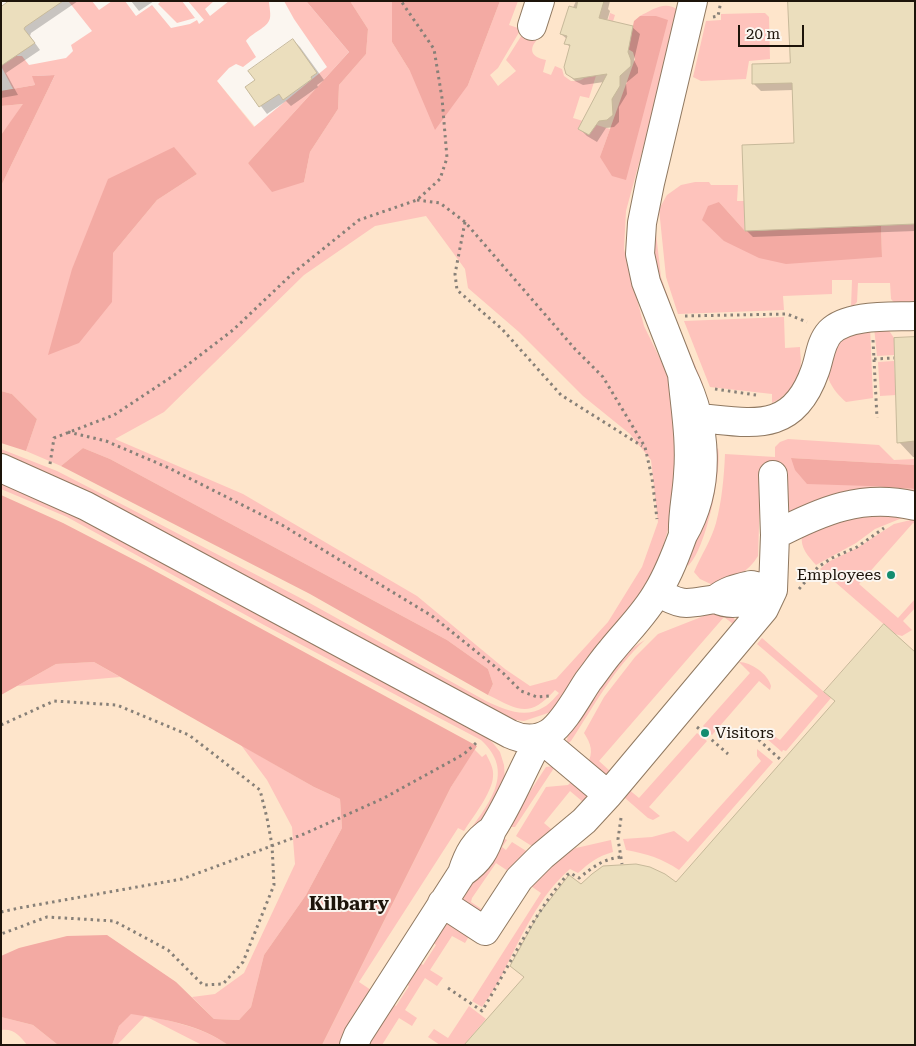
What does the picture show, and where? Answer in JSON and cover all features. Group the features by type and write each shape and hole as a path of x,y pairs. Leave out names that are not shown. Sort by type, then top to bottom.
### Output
{"lane":[{"path":"1,468 86,506 510,734 528,740 540,738 551,732 610,652 641,616 658,592 672,565 697,506 702,477 703,447 698,418 691,392 682,374 646,282 640,254 642,223 650,183 691,7"},
{"path":"698,418 743,422 770,421 788,413 800,402 810,386 822,346 830,332 845,323 861,318 915,316"},
{"path":"682,374 689,447 683,520 684,535"},
{"path":"772,475 775,535 784,592"},
{"path":"775,535 799,522 860,502 880,501 915,506"},
{"path":"658,592 672,601 682,604 716,599 725,592 751,585 784,592"},
{"path":"442,903 485,931 519,880 542,856 584,820 615,805 679,711 764,609 784,592"},
{"path":"540,738 615,805"},
{"path":"354,1045 358,1034 462,873 466,858 472,848 480,838 492,830 515,790 540,738"}],"path":[{"path":"46,487 54,438 114,414 173,376 233,330 292,274 359,220 417,200 440,179 447,158 443,106 434,49 401,1"},
{"path":"691,7 718,16 721,1"},
{"path":"417,200 440,203 465,222 575,349 603,377 645,447 652,478 657,522"},
{"path":"465,222 456,274 457,290 502,329 561,395 645,447"},
{"path":"677,316 787,314 830,332"},
{"path":"872,317 877,418"},
{"path":"874,359 894,358"},
{"path":"707,388 769,397 770,421"},
{"path":"68,432 106,441 169,468 282,526 432,616 503,673 521,691 537,697 553,695"},
{"path":"784,592 832,558 888,526"},
{"path":"1,725 54,701 117,704 189,735 260,790 268,818 272,845 274,885 243,962 223,984 203,985 168,950 114,921 47,917 1,934"},
{"path":"679,711 728,754"},
{"path":"749,731 782,761"},
{"path":"1,912 182,880 304,834 384,798 464,754 478,741"},
{"path":"615,805 622,864"},
{"path":"448,988 482,1011 538,913 567,875 570,873 579,878 596,864 609,858 621,857"}],"shaded area":[{"path":"92,1 99,10 112,1 125,1 136,16 152,5 171,28 190,24 197,20 199,24 204,20 188,1 214,1 205,9 210,16 229,1 269,1 269,22 246,41 256,57 243,67 236,64 229,68 217,81 254,127 327,67 284,1 306,1 349,52 248,163 304,182 310,152 338,109 339,85 366,54 368,29 350,1 392,1 392,42 410,71 468,85 500,1 518,1 509,25 521,29 498,68 490,75 498,86 516,71 506,60 525,30 541,36 534,44 532,51 536,57 546,60 543,72 551,75 555,66 562,69 564,76 571,81 583,79 596,59 610,13 615,15 589,98 580,96 573,118 610,129 600,157 656,16 640,16 663,6 673,7 678,10 679,15 626,211 624,249 644,326 667,373 672,388 680,488 658,564 643,593 561,703 551,712 524,721 507,719 1,456 1,449 57,471 306,601 500,707 522,713 537,711 546,706 559,693 555,690 538,705 531,708 523,709 508,705 488,695 493,684 488,669 447,640 110,459 83,448 61,466 26,451 37,419 12,394 1,391 1,186 55,75 33,76 35,85 13,89 1,66 14,56 22,56 29,65 66,58 73,51 71,45 92,31 69,2","holes":["174,148 197,174 157,200 113,253","426,216 465,269 468,288 519,332 583,396 630,434 651,460 658,522 642,567 608,622 556,679 530,686 505,669 417,596 243,494 115,439 164,412 304,275 375,226"]},
{"path":"161,1 182,1 195,18 177,23 158,4"},
{"path":"306,1 350,1 368,29 366,54 339,85 338,109 310,152 304,182 272,192 248,163 349,52"},
{"path":"319,1 915,1 915,1045 1,1045 1,91 35,85 217,81 267,141 357,44"},
{"path":"392,1 500,1 468,85 435,130 410,71 392,42"},
{"path":"765,13 769,17 770,59 749,61 746,79 701,81 693,77 706,21 721,20 721,14"},
{"path":"640,16 656,16 668,20 626,180 612,176 600,157 635,59 633,52 628,49 634,21"},
{"path":"55,75 1,186 1,135 23,104 1,106 1,91 35,85 32,76"},
{"path":"24,104 1,135 1,106"},
{"path":"174,147 197,174 157,200 113,253 112,302 79,343 48,355 72,269 108,179"},
{"path":"709,182 711,185 738,185 737,201 744,201 745,231 719,202 724,241 882,256 881,226 915,224 915,308 899,308 891,299 890,283 858,283 857,302 851,308 852,280 832,280 832,294 783,296 784,310 678,314 666,277 659,209 667,195 681,185"},
{"path":"719,202 745,231 881,226 882,257 786,264 759,258 724,241 702,220 708,206"},
{"path":"654,216 661,277 677,323 703,384 698,387 656,278 649,238"},
{"path":"784,317 785,348 800,347 801,361 797,379 786,394 772,403 772,394 710,387 684,321"},
{"path":"870,326 873,398 846,402 836,392 829,380 828,368 831,354 838,342 847,334"},
{"path":"886,326 894,338 894,355 877,356 874,327"},
{"path":"894,361 896,395 880,396 878,362"},
{"path":"1,391 12,394 37,419 26,451 1,443"},
{"path":"788,439 879,445 894,460 914,459 915,442 915,465 791,458 869,486 915,489 915,496 795,513 789,512 784,505 786,467 761,467 758,556 745,571 715,586 700,579 694,572 716,523 720,506 725,454 775,457 775,447 780,442"},
{"path":"83,448 110,459 447,640 488,669 493,684 488,695 310,594 61,466"},
{"path":"718,448 718,474 711,510 701,544 688,566 687,560 714,453"},
{"path":"791,458 915,465 915,489 807,484 795,470"},
{"path":"1,481 69,511 484,735 500,752 504,765 505,780 474,838 468,833 491,799 498,776 497,764 491,752 481,740 264,625 67,517 1,489"},
{"path":"1,495 63,523 146,566 477,746 451,787 322,1045 228,1045 206,1032 182,1024 131,1014 119,1026 112,1045 58,1045 33,1025 1,1017 1,956 19,948 67,936 107,935 176,982 214,1019 239,1020 251,1007 264,955 306,895 342,828 340,799 314,787 94,662 56,664 1,695"},
{"path":"851,513 907,516 875,529 856,543 816,565 803,548 802,535"},
{"path":"915,519 915,524 913,523 859,584 898,618 915,599 915,608 903,621 912,630 902,636 895,634 820,569 828,562 857,548 894,524"},
{"path":"719,610 731,615 737,627 724,617 599,761 611,772 608,775 603,776 587,765 591,748 584,733 604,697 635,657 658,634"},
{"path":"762,638 831,698 786,751 783,750 782,752 766,738 774,736 780,740 818,696 757,644"},
{"path":"645,640 614,675 568,743 569,730 602,681 622,658"},
{"path":"94,662 120,677 17,686 56,664"},
{"path":"739,662 749,664 763,673 771,686 770,690 759,681 712,735 703,726 750,673"},
{"path":"697,733 707,741 649,807 660,816 653,820 648,818 625,798 624,793 627,788 639,798"},
{"path":"241,745 314,787 340,799 342,828 306,895 264,955 251,1007 239,1020 214,1019 192,997 215,994 244,973 295,864 292,827 267,780"},
{"path":"474,749 482,757 486,754 492,768 492,783 485,798 464,831 458,828 359,982 374,992 341,1045 322,1045 451,787"},
{"path":"757,749 773,762 679,870 654,857 626,850 623,839 652,837 674,831 688,842 761,761 757,756"},
{"path":"554,766 515,827 507,827 546,767"},
{"path":"573,780 586,793 586,799 583,802 570,791 544,823 557,834 538,850 516,836 546,787 568,785"},
{"path":"501,837 507,840 502,847 506,850 512,842 531,854 511,873 496,863 472,898 471,902 483,910 482,912 475,912 462,903 462,899"},
{"path":"611,840 613,852 594,860 578,873 570,869 549,891 532,917 499,980 482,1007 472,1001 541,893 528,884 549,863 576,848"},
{"path":"450,922 467,933 468,938 465,943 452,936 430,970 443,978 437,986 425,978 405,1010 417,1018 412,1026 399,1018 382,1045 367,1045 391,1003 396,1006 409,986 405,983 419,962 423,965 436,945 432,942 444,924"},
{"path":"469,1006 486,1019 464,1045 440,1045 428,1037 434,1029 448,1038"},
{"path":"131,1013 169,1021 194,1028 218,1038 228,1045 202,1045 145,1016 117,1045 112,1045 119,1026"},
{"path":"1,1017 33,1025 58,1045 27,1045 13,1031 1,1030"}],"building":[{"path":"9,1 63,1 25,27 24,29 35,43 1,66 1,7"},
{"path":"578,1 604,1 599,18 633,26 628,52 631,66 620,76 620,86 612,99 613,115 607,120 599,121 589,135 578,129 607,74 574,79 566,74 564,67 570,45 564,44 567,36 560,34 569,6 576,8"},
{"path":"788,1 915,1 915,224 745,231 742,145 794,143 792,83 752,84 752,64 790,63"},
{"path":"293,39 317,73 311,77 312,79 283,100 279,94 259,107 245,87 255,80 248,71"},
{"path":"915,337 915,441 897,443 894,338"},
{"path":"884,624 915,652 915,1045 464,1045 524,977 510,966 538,915 569,875 581,884 603,866 636,864 650,867 676,882 835,701 824,692"}],"place":[{"name":"Employees","path":"891,575"},
{"name":"Visitors","path":"705,733"}],"district":[{"name":"Kilbarry","path":"349,904"}]}
